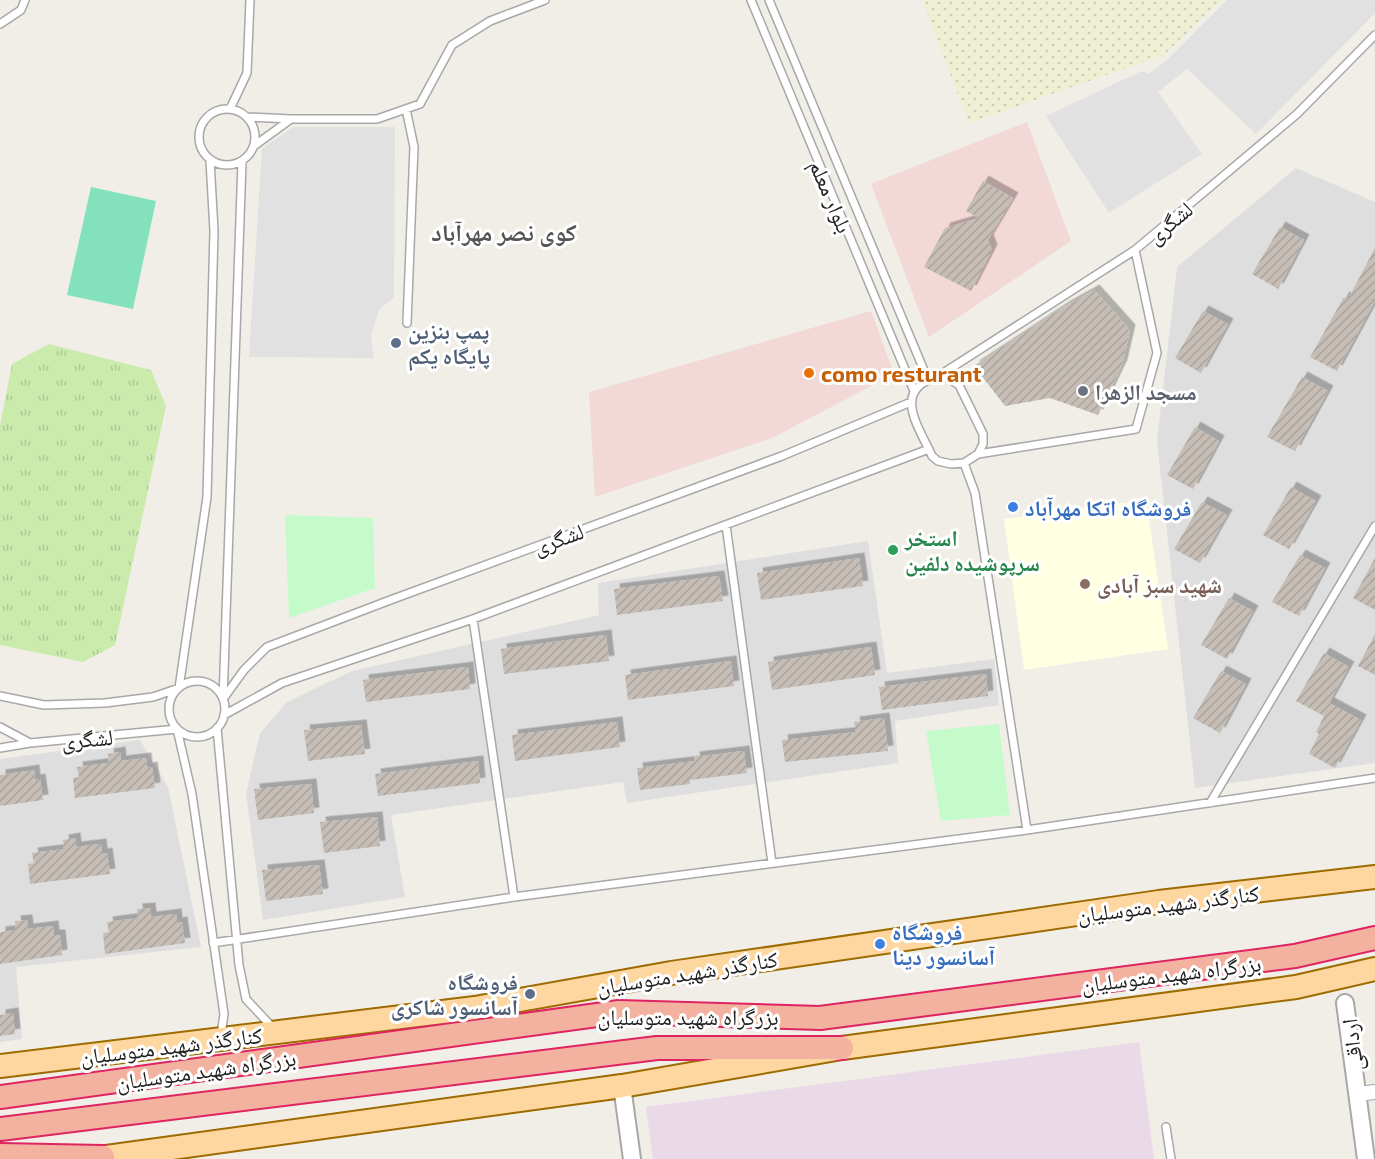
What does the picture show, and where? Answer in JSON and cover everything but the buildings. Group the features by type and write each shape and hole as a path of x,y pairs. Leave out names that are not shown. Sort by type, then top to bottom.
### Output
{"highway":[{"name":"بزرگراه شهید متوسلیان","path":"0,1097 619,1012 820,1018 1295,956 1375,938"},
{"name":"بزرگراه شهید متوسلیان","path":"0,1129 657,1048 842,1048"},
{"path":"0,1155 97,1158"}],"main road":[{"name":"کنارگذر شهید متوسلیان","path":"0,1066 475,1008 718,966 1159,902 1375,877"},
{"path":"97,1158 622,1086 842,1048 1296,987 1370,970"},
{"path":"475,1008 599,1014"}],"street":[{"name":"ارداقی","path":"1346,1003 1366,1159"},
{"path":"622,1086 632,1159"},
{"path":"1357,1094 1375,1092"}],"lane":[{"path":"0,24 21,10 25,0"},
{"path":"230,109 247,73 250,0"},
{"path":"179,688 207,497 214,231 210,160 200,145 198,136 200,127 212,113 221,109 230,109 247,117 377,119 420,104 452,45 490,21 545,0"},
{"name":"بلوار معلم","path":"751,0 914,391"},
{"name":"بلوار معلم","path":"769,0 928,380"},
{"name":"لشگری","path":"937,377 1135,250 1297,114 1375,35"},
{"path":"406,109 414,147 407,322"},
{"path":"210,160 226,166 242,162 252,152 255,130 247,117"},
{"path":"254,146 291,119"},
{"path":"177,729 193,736 202,736 217,728 224,715 242,162"},
{"path":"978,454 983,444 983,434 959,385 948,378 937,377 920,384 914,391 911,402 912,410 932,456 938,461 951,464 964,463 978,454 1136,429 1157,353 1135,250"},
{"name":"لشگری","path":"223,699 244,670 267,647 782,456 911,402"},
{"name":"لشگری","path":"224,715 282,682 473,619 929,449"},
{"path":"964,463 975,493 1027,830"},
{"path":"726,525 772,863"},
{"path":"1210,803 1375,526"},
{"path":"473,619 514,897"},
{"path":"220,1038 224,1014 192,794 177,729 172,721 170,704 179,688 195,682 204,682 218,691 223,699"},
{"name":"لشگری","path":"0,696 44,705 105,703 153,697 179,688"},
{"name":"لشگری","path":"0,727 30,743 177,729"},
{"path":"217,728 239,965 246,999 276,1031"},
{"path":"0,748 30,743"},
{"path":"213,943 514,897 1027,830 1375,778"},
{"path":"1166,1127 1171,1159"}],"shaded area":[{"path":"922,0 1221,0 1164,55 969,123"},
{"path":"1227,0 1375,0 1375,13 1256,134 1187,69 1158,92 1202,154 1109,213 1046,116 1142,71 1149,74 1169,58"},
{"path":"1027,122 1071,241 929,337 871,184"},
{"path":"293,127 395,127 394,297 379,310 371,335 374,358 249,357 262,149"},
{"path":"1296,168 1375,202 1375,763 1195,788 1157,441 1177,267"},
{"path":"871,311 894,374 772,438 595,497 589,392"},
{"name":"شهید سبز آبادی","path":"1146,500 1168,649 1024,670 1004,519"},
{"path":"868,541 887,673 994,659 999,705 895,721 898,763 627,803 623,782 391,815 405,897 263,920 246,794 260,733 287,702 352,671 599,615 598,583"},
{"path":"140,740 168,787 201,947 16,967 22,1039 0,1042 0,759"},
{"path":"1139,1042 1154,1159 653,1159 646,1107"}],"green space":[{"path":"91,187 156,201 133,309 67,295"},
{"path":"49,344 151,370 166,406 115,645 83,662 0,645 0,425 12,364"},
{"path":"285,515 373,518 375,588 289,618"},
{"path":"999,724 1010,815 941,821 926,731"}],"place":[{"name":"پمپ بنزين پايگاه يكم","path":"396,343"},
{"name":"como resturant","path":"809,373"},
{"name":"مسجد الزهرا","path":"1083,391"},
{"name":"فروشگاه اتکا مهرآباد","path":"1013,507"},
{"name":"استخر سرپوشیده دلفین","path":"893,550"},
{"name":"شهید سبز آبادی","path":"1085,584"},
{"name":"فروشگاه آسانسور دینا","path":"880,944"},
{"name":"فروشگاه آسانسور شاکری","path":"530,994"}],"district":[{"name":"کوی نصر مهرآباد","path":"504,231"}]}
